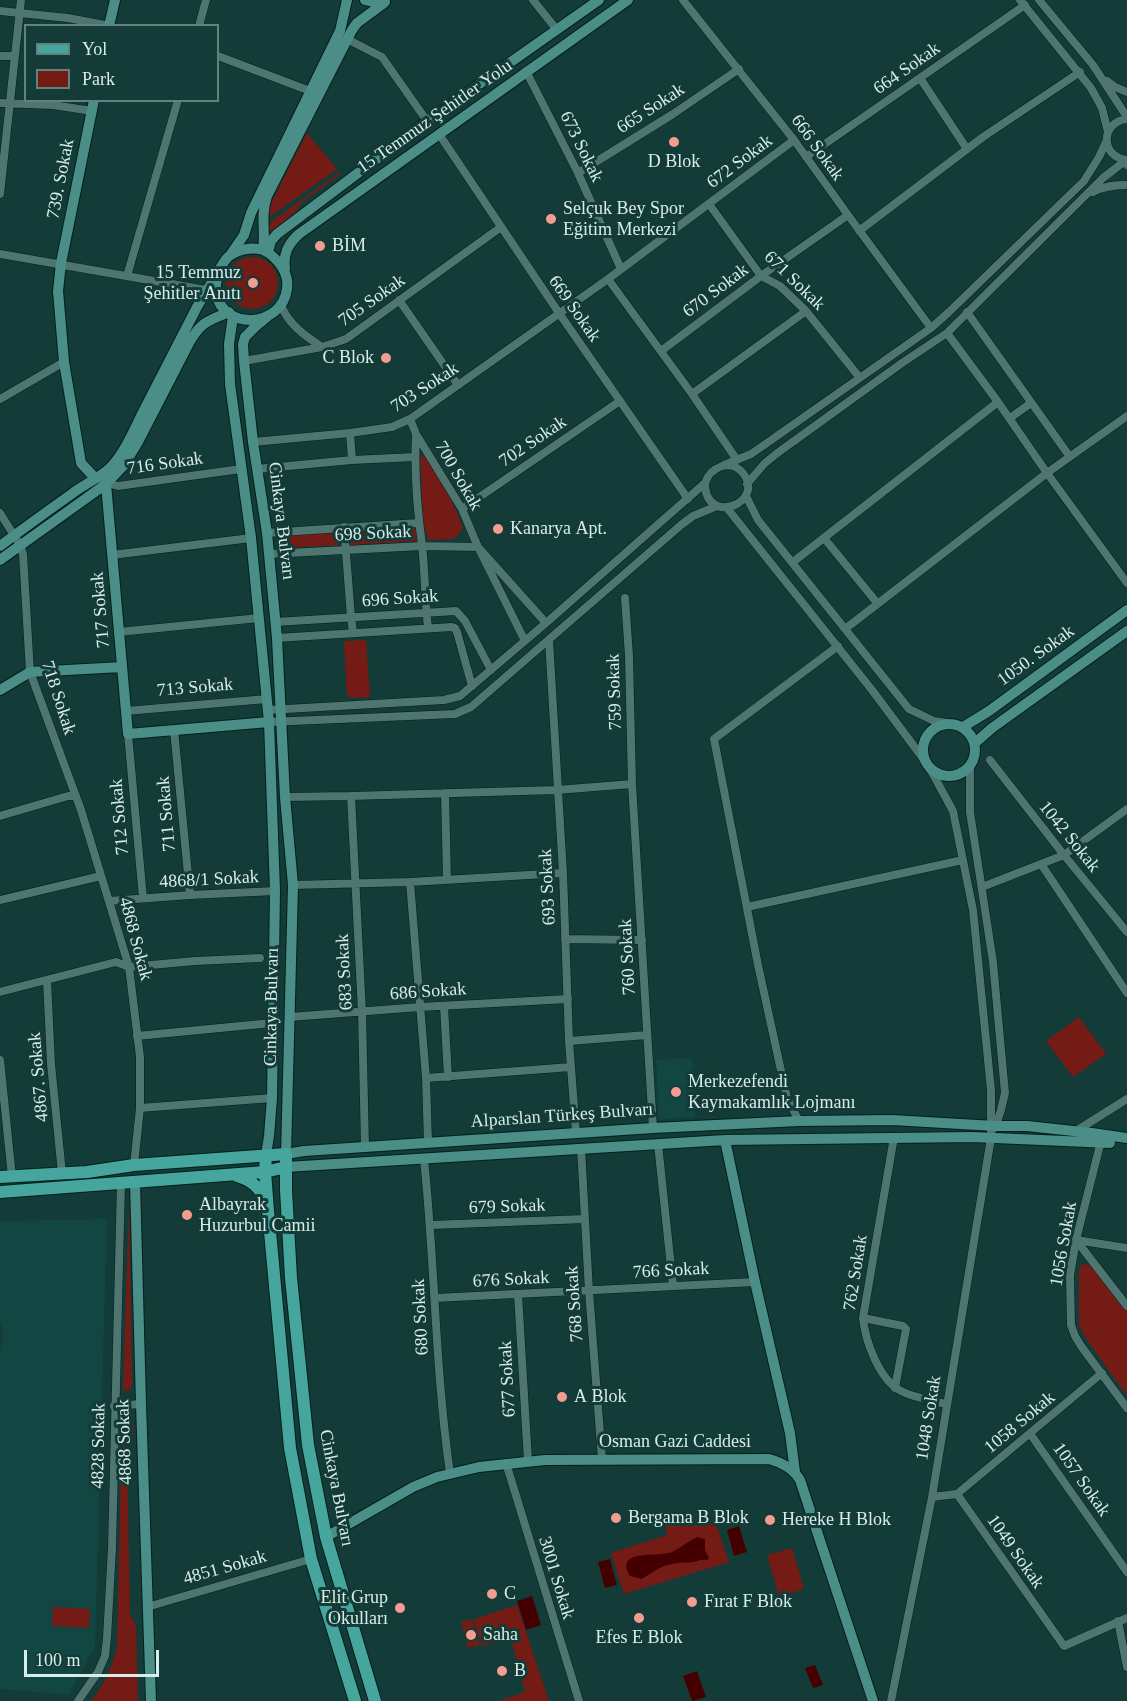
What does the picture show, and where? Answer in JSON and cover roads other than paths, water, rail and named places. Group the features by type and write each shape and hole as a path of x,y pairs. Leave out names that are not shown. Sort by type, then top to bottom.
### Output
{"main road":[{"path":"109,24 115,0"},
{"path":"338,0 343,7 344,19"},
{"path":"0,560 17,540 111,468 122,452 206,290 244,235 250,213 340,31 347,0"},
{"path":"365,0 386,1"},
{"name":"15 Temmuz Şehitler Yolu","path":"265,251 277,234 427,121 599,0"},
{"name":"15 Temmuz Şehitler Yolu","path":"286,275 285,254 291,241 299,234 628,0"},
{"path":"265,251 262,214 267,196 347,39 357,23 386,1"},
{"name":"739. Sokak","path":"93,106 61,263 58,291 64,362 81,463 95,478"},
{"path":"219,271 216,294 223,307 231,314 247,321 261,320 281,305 287,289 286,275 280,262 265,251 256,249 242,250 229,256"},
{"path":"0,546 17,540 106,484 124,465 138,442 198,328 206,322 231,314"},
{"name":"Cinkaya Bulvarı","path":"231,314 230,384 251,538 269,722 275,891 272,1098 265,1172 268,1210 290,1448 311,1558 355,1701"},
{"name":"Cinkaya Bulvarı","path":"267,317 245,337 243,344 253,442 267,533 277,638 285,797 293,885 286,1154 291,1278 308,1445 326,1537 375,1701"},
{"name":"717 Sokak","path":"106,484 128,734"},
{"name":"1050. Sokak","path":"963,727 989,711 1127,610"},
{"name":"1050. Sokak","path":"975,743 992,728 1127,631"},
{"path":"0,690 30,672 122,667"},
{"path":"128,734 269,722"},
{"path":"947,723 963,727 975,743 976,752 973,761 961,774 945,776 937,774 928,765 923,754 926,738 938,726 947,723"},
{"name":"Alparslan Türkeş Bulvarı","path":"6,1177 87,1172 304,1151 653,1128 798,1121 892,1120 1027,1126 1127,1138"},
{"name":"Alparslan Türkeş Bulvarı","path":"0,1192 265,1172 286,1167 725,1140 991,1138 1101,1141 1127,1146"},
{"path":"725,1140 790,1432 795,1472 800,1480 873,1701"},
{"path":"230,1175 249,1180 258,1188 268,1210"},
{"name":"4868 Sokak","path":"135,1182 151,1701"},
{"name":"Osman Gazi Caddesi","path":"326,1537 413,1487 437,1477 506,1463 602,1459 764,1458 782,1464 795,1472"}],"street":[{"path":"0,190 21,0"},
{"path":"200,24 206,0"},
{"path":"533,0 557,30"},
{"name":"666 Sokak","path":"684,0 794,140 931,328"},
{"path":"746,496 736,506 727,508 717,506 707,496 705,483 717,467 751,454 931,328 1083,181 1100,157 1113,124 1127,118 1101,77 1039,0"},
{"path":"1022,3 1091,88 1102,108 1108,132"},
{"name":"664 Sokak","path":"806,157 920,78 1022,3"},
{"path":"0,10 67,22 95,24"},
{"path":"347,39 382,57 427,121"},
{"path":"0,56 15,56"},
{"path":"219,56 310,91"},
{"name":"665 Sokak","path":"578,173 673,114 739,69"},
{"name":"673 Sokak","path":"526,71 578,173 621,269"},
{"path":"859,231 967,149 1080,72"},
{"path":"1101,77 1127,92"},
{"path":"920,78 967,149"},
{"path":"127,276 177,102"},
{"path":"0,103 93,106"},
{"name":"669 Sokak","path":"439,134 688,499"},
{"name":"672 Sokak","path":"559,313 794,140"},
{"path":"747,484 776,454 946,333 1083,197 1126,162 1112,154 1106,142"},
{"path":"1083,197 1101,188 1127,184"},
{"name":"671 Sokak","path":"710,204 761,276 780,286 806,311 860,378"},
{"name":"670 Sokak","path":"661,351 761,276 848,215"},
{"name":"705 Sokak","path":"244,361 322,347 346,339 501,227"},
{"path":"0,254 206,290"},
{"path":"608,279 737,460"},
{"path":"399,300 459,385"},
{"path":"281,305 286,317 322,347"},
{"path":"692,394 806,311"},
{"path":"967,312 1070,457"},
{"name":"703 Sokak","path":"253,442 392,427 410,419 559,313"},
{"path":"946,333 1010,418 1127,583"},
{"path":"0,399 64,362"},
{"name":"702 Sokak","path":"462,509 620,401"},
{"path":"793,562 998,402"},
{"path":"1010,418 1031,403"},
{"path":"845,629 1047,473 1127,416"},
{"name":"700 Sokak","path":"410,419 416,435 462,509 478,547 525,641"},
{"path":"350,433 352,460"},
{"path":"416,435 418,523 422,546 428,628"},
{"path":"257,469 415,457"},
{"path":"717,467 732,466 744,474 747,484 746,496 758,520 909,708 934,721 947,723"},
{"name":"716 Sokak","path":"95,478 106,484 118,486 241,469"},
{"name":"713 Sokak","path":"126,711 267,704 281,708 374,705 444,700 460,696 705,483"},
{"path":"269,722 463,712 681,525 693,516 717,506"},
{"path":"727,508 838,646 928,765 953,811 973,910 993,1126"},
{"path":"0,513 17,540"},
{"name":"698 Sokak","path":"267,533 418,523"},
{"path":"344,527 354,633"},
{"path":"112,555 251,538"},
{"path":"824,538 878,604"},
{"name":"718 Sokak","path":"17,540 23,555 30,672 76,796"},
{"name":"698 Sokak","path":"269,554 422,546 478,547"},
{"name":"700 Sokak","path":"478,547 546,623"},
{"name":"759 Sokak","path":"625,598 629,656 632,784"},
{"name":"696 Sokak","path":"275,622 456,611 465,621 491,670"},
{"path":"119,632 260,618"},
{"name":"696 Sokak","path":"277,638 455,628 472,686"},
{"name":"693 Sokak","path":"549,639 563,873 569,1041 576,1133"},
{"path":"798,1121 787,1098 714,739 838,646"},
{"name":"711 Sokak","path":"174,730 190,894"},
{"name":"712 Sokak","path":"128,734 143,898"},
{"name":"1042 Sokak","path":"990,760 1127,932"},
{"name":"1048 Sokak","path":"891,1701 932,1497 993,1126 1001,1110 1005,1094 993,962 970,812 970,766"},
{"path":"285,797 557,790 632,784"},
{"name":"760 Sokak","path":"632,784 653,1128"},
{"path":"445,793 447,879"},
{"path":"0,816 68,796 76,796"},
{"name":"4868 Sokak","path":"76,796 129,967 140,1057 140,1108 134,1166"},
{"name":"683 Sokak","path":"351,796 362,1012 365,1147"},
{"path":"982,888 1064,855 1127,809"},
{"path":"747,907 963,860"},
{"path":"1041,864 1127,993"},
{"path":"293,885 410,882 563,873"},
{"path":"0,900 101,876"},
{"path":"410,882 426,1078 428,1143"},
{"name":"4868/1 Sokak","path":"108,901 190,894 275,891"},
{"path":"565,939 642,940"},
{"path":"0,992 116,962 129,967 260,958"},
{"name":"4867. Sokak","path":"47,980 51,1064 62,1173"},
{"name":"686 Sokak","path":"290,1017 568,999"},
{"path":"444,1006 448,1077"},
{"path":"137,1035 272,1023"},
{"path":"569,1041 647,1035"},
{"path":"0,1060 6,1177"},
{"path":"426,1078 571,1067"},
{"path":"140,1108 272,1098"},
{"path":"1076,1131 1127,1099"},
{"name":"762 Sokak","path":"894,1137 863,1318 864,1329 874,1355 895,1388"},
{"name":"1056 Sokak","path":"1101,1141 1070,1275 1071,1325 1081,1346 1127,1408"},
{"path":"658,1144 673,1286"},
{"name":"768 Sokak","path":"581,1148 602,1459"},
{"name":"680 Sokak","path":"424,1159 431,1225 443,1419 450,1473"},
{"name":"4828 Sokak","path":"78,1701 98,1672 105,1656 107,1638 112,1548 121,1183"},
{"name":"679 Sokak","path":"431,1225 585,1219"},
{"path":"1077,1240 1127,1248"},
{"path":"1077,1240 1127,1306"},
{"name":"766 Sokak","path":"589,1291 755,1282"},
{"name":"676 Sokak","path":"435,1298 589,1291"},
{"name":"677 Sokak","path":"518,1294 528,1461"},
{"path":"863,1318 903,1326 906,1329 895,1388 902,1393 946,1404"},
{"name":"1058 Sokak","path":"957,1494 1102,1373"},
{"path":"114,1406 141,1404"},
{"name":"1057 Sokak","path":"1030,1434 1127,1572"},
{"name":"3001 Sokak","path":"506,1463 579,1701"},
{"path":"932,1497 957,1494"},
{"name":"1049 Sokak","path":"957,1494 1064,1647 1118,1622"},
{"name":"4851 Sokak","path":"147,1607 311,1558"},
{"path":"1127,1618 1118,1622 1127,1667"}],"place":[{"name":"D Blok","path":"674,142"},
{"name":"Selçuk Bey Spor Eğitim Merkezi","path":"551,219"},
{"name":"BİM","path":"320,246"},
{"name":"15 Temmuz Şehitler Anıtı","path":"253,283"},
{"name":"C Blok","path":"386,358"},
{"name":"Kanarya Apt.","path":"498,529"},
{"name":"Merkezefendi Kaymakamlık Lojmanı","path":"676,1092"},
{"name":"Albayrak Huzurbul Camii","path":"187,1215"},
{"name":"A Blok","path":"562,1397"},
{"name":"Bergama B Blok","path":"616,1518"},
{"name":"Hereke H Blok","path":"770,1520"},
{"name":"C","path":"492,1594"},
{"name":"Fırat F Blok","path":"692,1602"},
{"name":"Elit Grup Okulları","path":"400,1608"},
{"name":"Efes E Blok","path":"639,1618"},
{"name":"Saha","path":"471,1635"},
{"name":"B","path":"502,1671"}]}
